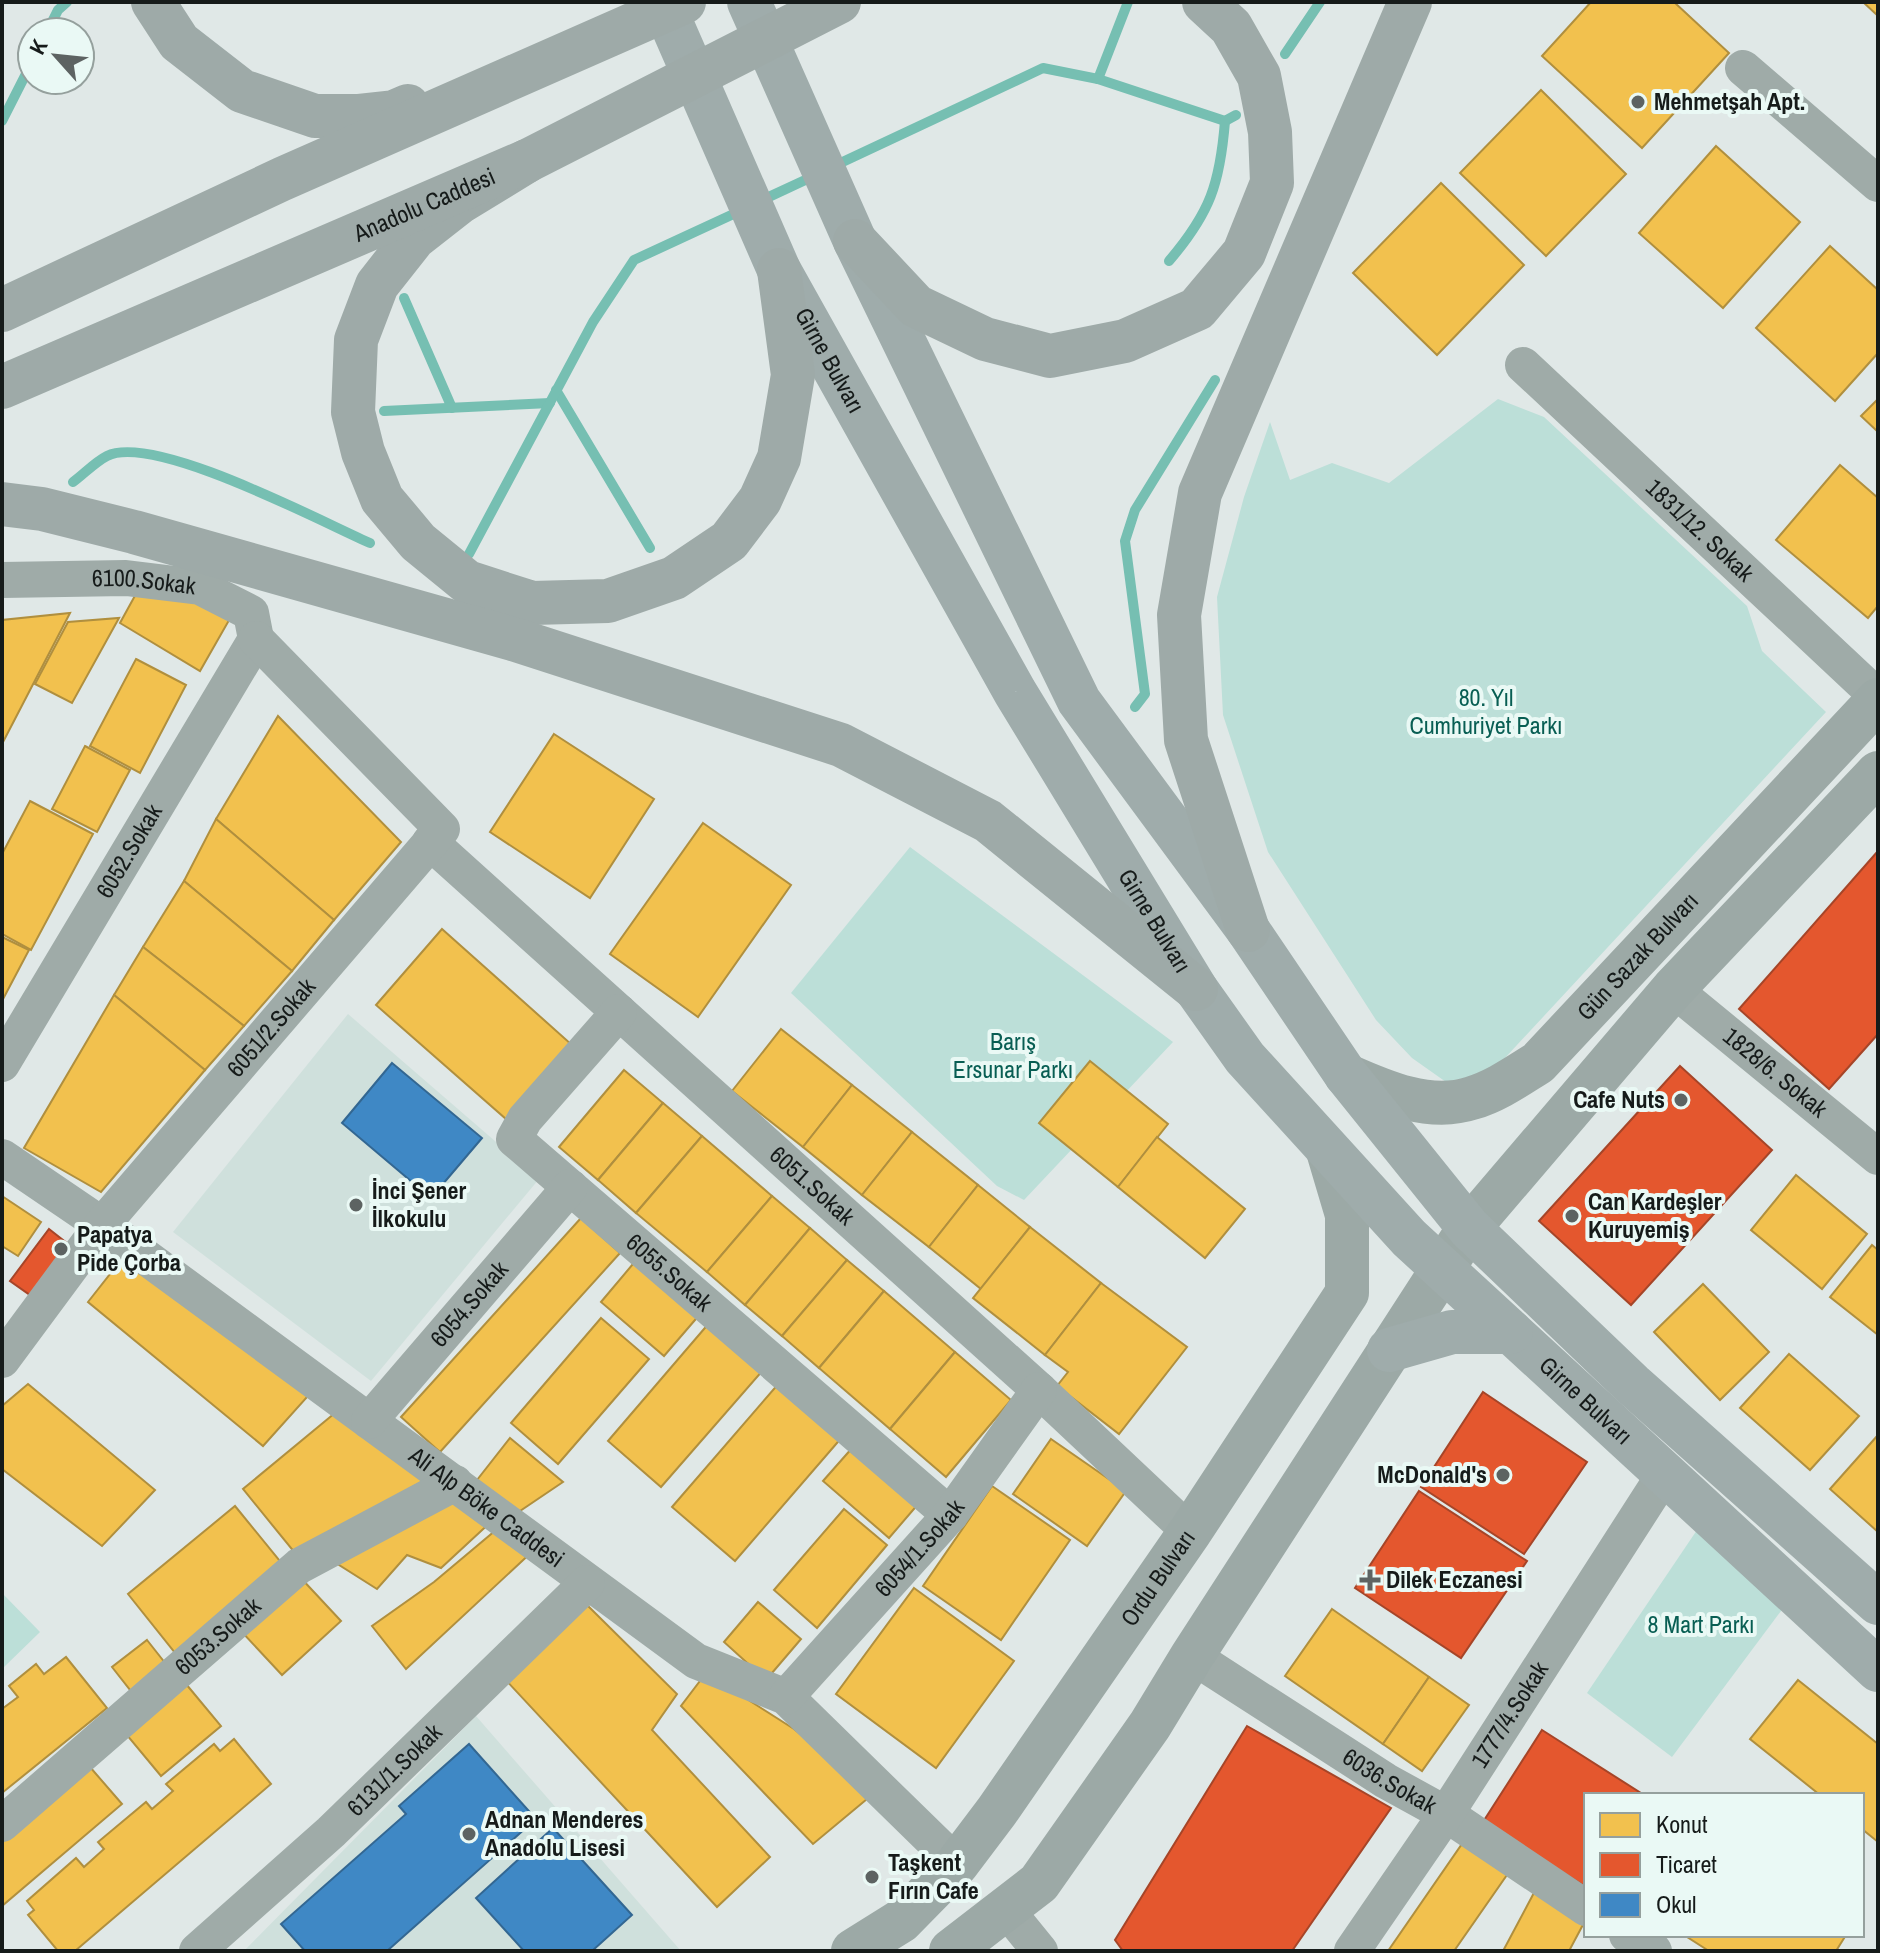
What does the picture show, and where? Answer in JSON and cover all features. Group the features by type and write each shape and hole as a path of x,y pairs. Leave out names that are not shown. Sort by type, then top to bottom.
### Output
{"highway":[{"path":"153,2 179,42 242,91 315,116 394,112 463,87 513,76"},
{"path":"2,310 282,179 684,2"},
{"name":"Anadolu Caddesi","path":"2,387 527,161 839,2"},
{"path":"855,241 916,306 985,339 1050,356 1125,341 1197,309 1244,253 1272,183 1270,132 1259,76 1231,27 1204,2"},
{"path":"1248,930 1186,740 1179,615 1200,493 1410,2"},
{"path":"527,161 460,202 414,238 377,285 356,340 353,412 363,452 382,499 418,542 467,582 532,603 608,601 674,578 729,541 760,500 779,458 793,375 779,270"},
{"path":"2,504 42,509 134,532 498,635 841,745 988,821 1196,989"}],"main road":[{"name":"Girne Bulvarı","path":"662,2 779,270 1015,692 1196,989 1245,1058 1409,1238 1878,1670"},
{"name":"Girne Bulvarı","path":"749,2 855,241 1079,701 1248,930 1346,1075 1469,1228 1632,1384 1878,1603"},
{"name":"Gün Sazak Bulvarı","path":"1346,1075 1388,1094 1431,1102 1470,1099 1538,1063 1878,698"},
{"name":"Gün Sazak Bulvarı","path":"1469,1228 1673,989 1878,773"},
{"name":"Ordu Bulvarı","path":"853,1951 901,1921 957,1864 997,1811 1190,1532 1347,1293 1347,1215 1328,1151"},
{"path":"951,1951 1039,1883 1150,1725 1469,1228"},
{"path":"1389,1350 1452,1332 1511,1332"}],"street":[{"path":"1743,68 1878,184"},
{"name":"1831/12. Sokak","path":"1523,365 1878,698"},
{"name":"6100.Sokak","path":"2,580 126,578 200,587 251,613 256,639"},
{"name":"6051.Sokak","path":"256,639 436,836 619,1012 1039,1390 1190,1532"},
{"name":"6052.Sokak","path":"2,1064 256,639"},
{"name":"6051/2.Sokak","path":"2,1360 102,1225 436,836"},
{"name":"1828/6. Sokak","path":"1673,989 1878,1157"},
{"name":"6055.Sokak","path":"619,1012 525,1119 514,1139 950,1515"},
{"name":"Ali Alp Böke Caddesi","path":"2,1157 102,1225 696,1661 786,1697 957,1864"},
{"name":"6054.Sokak","path":"369,1421 570,1187"},
{"name":"6054/1.Sokak","path":"786,1697 950,1515 1039,1390"},
{"name":"1777/4.Sokak","path":"1352,1951 1446,1814 1664,1475"},
{"name":"6053.Sokak","path":"2,1824 299,1566 455,1483"},
{"name":"6131/1.Sokak","path":"197,1951 331,1832 587,1583"},
{"name":"6036.Sokak","path":"1192,1656 1386,1781 1446,1814 1584,1907"},
{"path":"1005,1908 1040,1951"},
{"path":"1630,1937 1654,1951"}],"shaded area":[{"name":"İnci Şener İlkokulu","path":"348,1014 539,1179 371,1381 173,1232"},
{"name":"Adnan Menderes Anadolu Lisesi","path":"476,1716 681,1951 244,1951"}],"green space":[{"name":"80. Yıl Cumhuriyet Parkı","path":"1498,399 1544,417 1747,606 1762,651 1826,712 1492,1072 1446,1082 1412,1058 1376,1020 1268,852 1223,715 1217,597 1244,497 1270,422 1290,480 1332,463 1389,483"},
{"name":"Barış Ersunar Parkı","path":"910,847 1173,1042 1024,1200 997,1186 791,993"},
{"name":"8 Mart Parkı","path":"1697,1530 1784,1607 1672,1757 1587,1693"},
{"path":"2,1593 40,1632 2,1669"}],"building: Konut":[{"name":"Mehmetşah Apt.","path":"1591,2 1674,2 1729,53 1642,148 1542,56"},
{"path":"1863,2 1878,2 1878,16"},
{"path":"1541,90 1626,174 1546,256 1460,173"},
{"path":"1716,146 1800,222 1723,308 1639,233"},
{"path":"1441,183 1524,265 1437,355 1353,273"},
{"path":"1830,246 1878,290 1878,353 1835,401 1756,328"},
{"path":"1878,399 1878,432 1861,416"},
{"path":"1840,465 1878,498 1878,606 1868,618 1776,540"},
{"path":"137,592 198,597 232,615 200,671 120,623"},
{"path":"70,613 2,744 2,620"},
{"path":"119,618 72,703 35,684 68,622"},
{"path":"136,659 186,685 140,773 90,746"},
{"path":"278,716 401,842 334,920 216,819"},
{"path":"554,734 654,799 590,898 490,832"},
{"path":"85,746 130,770 97,832 52,809"},
{"path":"30,801 93,834 31,950 2,934 2,854"},
{"path":"216,819 334,920 292,971 184,881"},
{"path":"703,823 791,885 698,1017 610,954"},
{"path":"184,881 292,971 244,1026 143,947"},
{"path":"442,929 572,1045 506,1119 376,1005"},
{"path":"2,937 29,950 2,1001"},
{"path":"143,947 244,1026 205,1070 114,995"},
{"path":"114,995 205,1070 101,1192 24,1148"},
{"path":"781,1029 852,1085 803,1147 732,1091"},
{"path":"1090,1061 1168,1124 1118,1187 1039,1123"},
{"path":"624,1070 663,1103 598,1180 559,1147"},
{"path":"852,1085 912,1132 862,1195 803,1147"},
{"path":"663,1103 702,1136 636,1213 598,1180"},
{"path":"912,1132 978,1185 929,1247 862,1195"},
{"path":"702,1136 772,1196 707,1272 636,1213"},
{"path":"1157,1137 1245,1209 1205,1258 1118,1187"},
{"path":"1796,1175 1867,1234 1822,1289 1751,1230"},
{"path":"978,1185 1030,1227 981,1289 929,1247"},
{"path":"2,1196 41,1222 18,1256 2,1246"},
{"path":"772,1196 810,1228 745,1305 707,1272"},
{"path":"581,1218 620,1253 440,1452 401,1417"},
{"path":"1030,1227 1101,1283 1045,1355 973,1298"},
{"path":"810,1228 847,1260 782,1336 745,1305"},
{"path":"1872,1245 1878,1250 1878,1335 1830,1297"},
{"path":"125,1255 308,1396 263,1446 88,1302"},
{"path":"638,1258 701,1313 664,1356 601,1302"},
{"path":"847,1260 884,1291 819,1368 782,1336"},
{"path":"1101,1283 1187,1347 1119,1434 1057,1386 1068,1372 1045,1355"},
{"path":"1703,1284 1769,1352 1720,1400 1654,1332"},
{"path":"884,1291 955,1352 890,1429 819,1368"},
{"path":"601,1318 649,1359 558,1464 511,1423"},
{"path":"710,1322 764,1369 661,1487 608,1441"},
{"path":"955,1352 1011,1400 946,1477 890,1429"},
{"path":"1789,1354 1859,1416 1810,1470 1740,1408"},
{"path":"780,1382 843,1436 735,1561 672,1507"},
{"path":"28,1384 155,1490 102,1546 2,1469 2,1406"},
{"path":"341,1408 432,1476 295,1553 243,1489"},
{"path":"1878,1435 1878,1532 1830,1489"},
{"path":"510,1438 563,1482 517,1513 477,1480"},
{"path":"1051,1439 1126,1491 1087,1546 1013,1494"},
{"path":"853,1447 919,1503 889,1538 823,1481"},
{"path":"992,1486 1070,1540 1001,1640 923,1586"},
{"path":"455,1492 494,1519 441,1568 407,1555 377,1589 336,1563"},
{"path":"235,1506 284,1566 176,1654 128,1594"},
{"path":"844,1509 887,1545 817,1628 774,1590"},
{"path":"496,1530 535,1549 406,1669 372,1626 434,1582"},
{"path":"299,1576 341,1621 282,1675 241,1631"},
{"path":"914,1588 1014,1661 936,1768 836,1694"},
{"path":"584,1602 677,1694 652,1730 770,1857 717,1907 503,1677"},
{"path":"758,1602 801,1639 766,1680 724,1642"},
{"path":"1332,1609 1429,1677 1383,1744 1285,1676"},
{"path":"147,1640 173,1673 138,1700 112,1667"},
{"path":"66,1657 107,1708 2,1793 2,1709 18,1697 9,1686 36,1664 44,1674"},
{"path":"706,1673 794,1729 873,1794 813,1844 681,1706"},
{"path":"1429,1677 1469,1705 1422,1771 1383,1744"},
{"path":"1798,1680 1878,1744 1878,1842 1864,1831 1864,1793 1818,1793 1750,1739"},
{"path":"186,1684 221,1726 161,1776 126,1734"},
{"path":"234,1739 271,1784 75,1951 58,1951 28,1915 34,1910 27,1901 76,1858 84,1867 104,1849 98,1842 146,1802 152,1809 173,1791 166,1784 214,1744 220,1751"},
{"path":"90,1767 122,1804 2,1906 2,1842"},
{"path":"1464,1841 1509,1872 1454,1951 1388,1951"},
{"path":"1536,1889 1584,1918 1569,1951 1503,1951"},
{"path":"1687,1937 1845,1937 1836,1951 1709,1951"}],"building: Ticaret":[{"path":"1878,851 1878,1034 1829,1089 1739,1009"},
{"path":"1680,1066 1772,1150 1631,1305 1539,1221"},
{"path":"49,1229 68,1244 30,1295 10,1281"},
{"name":"McDonald's","path":"1483,1392 1587,1462 1524,1554 1421,1487"},
{"path":"1419,1491 1527,1561 1461,1658 1355,1588"},
{"path":"1247,1726 1391,1808 1292,1951 1123,1951 1115,1940"},
{"path":"1542,1730 1641,1793 1584,1793 1584,1886 1483,1822"}],"building: Okul":[{"name":"İnci Şener İlkokulu","path":"392,1063 482,1138 431,1198 342,1123"},
{"name":"Adnan Menderes Anadolu Lisesi","path":"469,1744 536,1819 387,1951 305,1951 281,1924 406,1814 399,1806"},
{"path":"553,1828 632,1915 592,1951 524,1951 476,1898"}],"waterway":[{"path":"55,16 67,2"},
{"path":"1098,79 1128,2"},
{"path":"1285,54 1320,2"},
{"path":"834,166 1043,68 1098,79 1225,121 1236,115"},
{"path":"2,121 16,93"},
{"path":"1169,261 1194,228 1210,197 1220,163 1225,121"},
{"path":"758,202 816,175"},
{"path":"469,554 593,322 634,260 740,211"},
{"path":"404,298 452,408"},
{"path":"1135,707 1145,694 1125,541 1135,510 1215,380"},
{"path":"556,390 650,548"},
{"path":"384,411 550,403"},
{"path":"73,482 107,456 130,452 161,457 237,483 370,543"}],"place":[{"name":"Mehmetşah Apt.","path":"1638,102"},
{"name":"Cafe Nuts","path":"1681,1100"},
{"name":"İnci Şener İlkokulu","path":"356,1205"},
{"name":"Can Kardeşler Kuruyemiş","path":"1572,1216"},
{"name":"Papatya Pide Çorba","path":"61,1249"},
{"name":"McDonald's","path":"1503,1475"},
{"name":"Dilek Eczanesi","path":"1370,1580"},
{"name":"Adnan Menderes Anadolu Lisesi","path":"469,1834"},
{"name":"Taşkent Fırın Cafe","path":"872,1877"}]}
